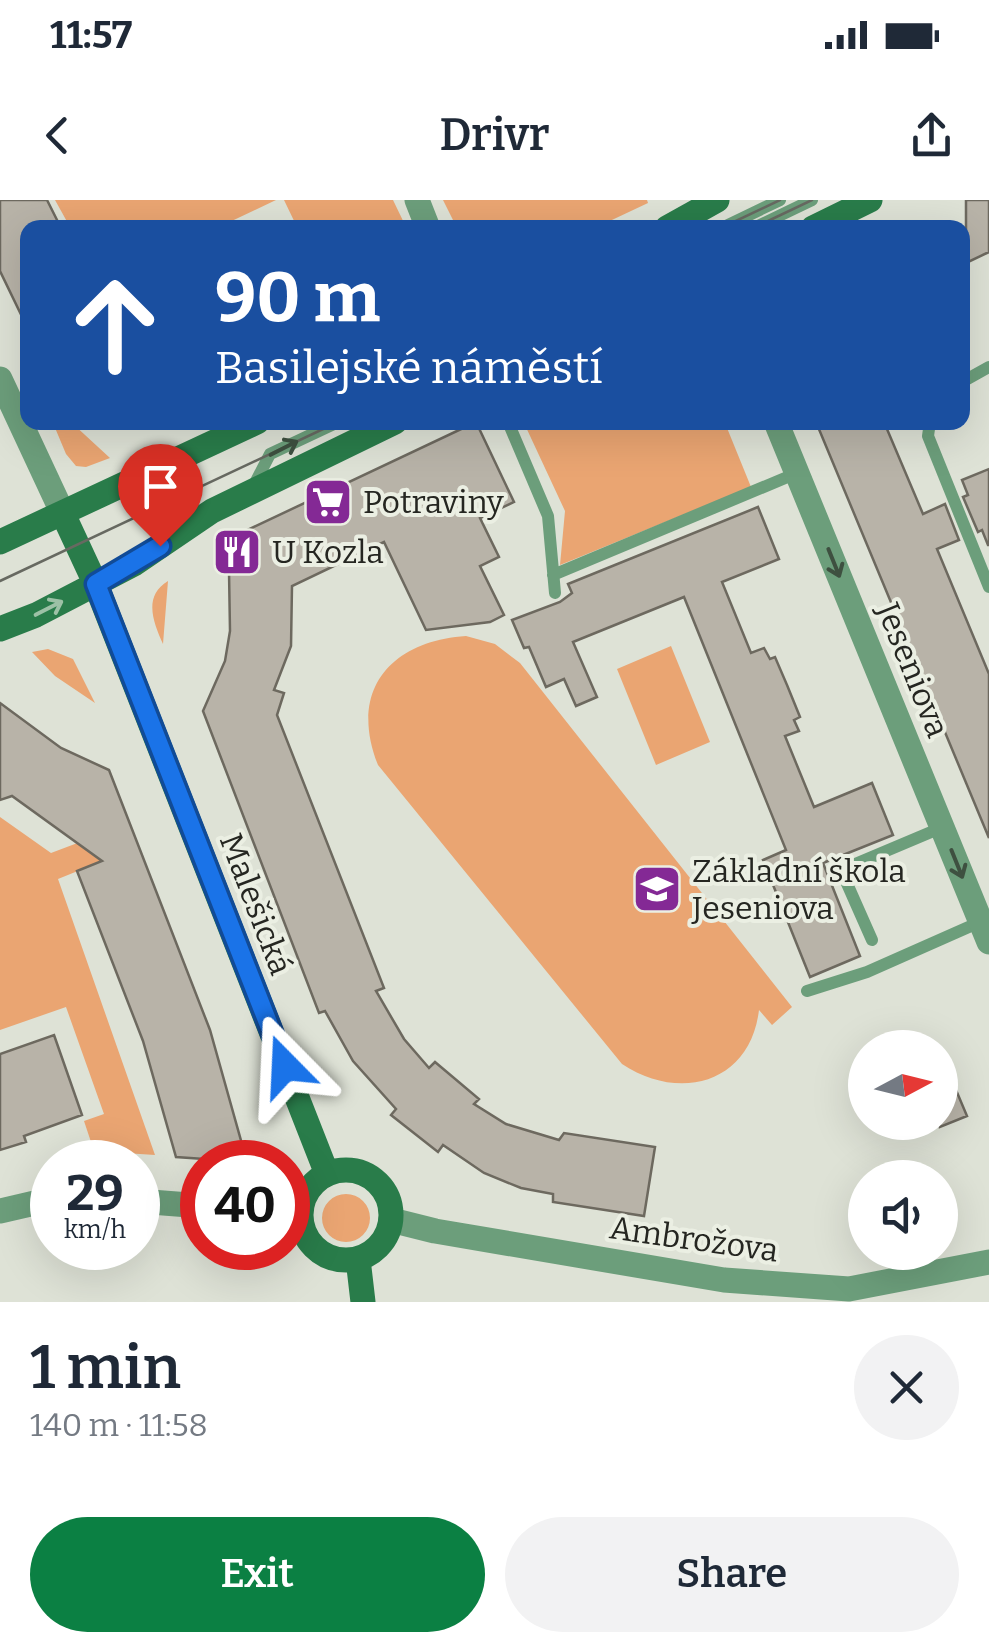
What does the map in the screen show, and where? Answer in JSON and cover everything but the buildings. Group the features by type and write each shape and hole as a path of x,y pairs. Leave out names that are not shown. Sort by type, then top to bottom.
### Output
{"street":[{"path":"683,218 717,200"},
{"path":"829,220 870,200"},
{"path":"0,379 20,422"},
{"path":"24,430 63,514"},
{"path":"0,542 240,430"},
{"path":"0,629 134,564 212,511 379,430"},
{"name":"Jeseniova","path":"779,430 985,932"},
{"name":"Malešická","path":"63,514 96,584 327,1174"},
{"path":"310,1189 327,1174 342,1170 372,1178 384,1190 391,1220 380,1245 358,1259 342,1261 327,1256 310,1241"},
{"path":"0,1211 30,1204"},
{"name":"Ambrožova","path":"391,1220 724,1291 849,1288 989,1262"},
{"path":"358,1259 363,1302"}],"lane":[{"path":"739,220 780,200"},
{"path":"771,220 812,200"},
{"path":"250,494 270,454 321,430"},
{"path":"511,430 548,516 555,593"},
{"path":"929,430 989,587"},
{"path":"554,575 798,473"},
{"path":"872,940 841,870 943,827"},
{"path":"806,991 985,932"}],"shaded area":[{"path":"55,200 276,200 234,220 66,220"},
{"path":"284,200 393,200 403,220 294,220"},
{"path":"443,200 648,203 612,220 453,220"},
{"path":"56,430 80,430 110,458 86,467 76,466"},
{"path":"527,430 728,430 751,487 560,565 565,511"},
{"path":"168,581 163,644 152,610 155,594"},
{"path":"466,636 495,644 520,663 792,1007 772,1025 759,1010 753,1035 742,1055 727,1070 709,1079 666,1082 622,1064 378,765 370,738 369,714 373,693 383,674 397,659 416,648"},
{"path":"671,646 710,742 656,765 617,669"},
{"path":"48,649 73,659 95,703 55,676 32,652"},
{"path":"0,817 51,853 96,836 105,860 58,879 150,1140 90,1140 84,1121 104,1114 66,1007 0,1030"},
{"path":"346,1194 363,1201 370,1218 363,1235 346,1242 329,1235 322,1218 329,1201"}],"tram line":[{"path":"738,220 780,200"},
{"path":"770,220 812,200"},
{"path":"0,581 321,430"}],"place":[{"name":"Potraviny","path":"328,502"},
{"name":"U Kozla","path":"237,552"},
{"name":"Základní škola Jeseniova","path":"657,889"}],"route":[{"path":"160,546 96,584 285,1066"}]}
